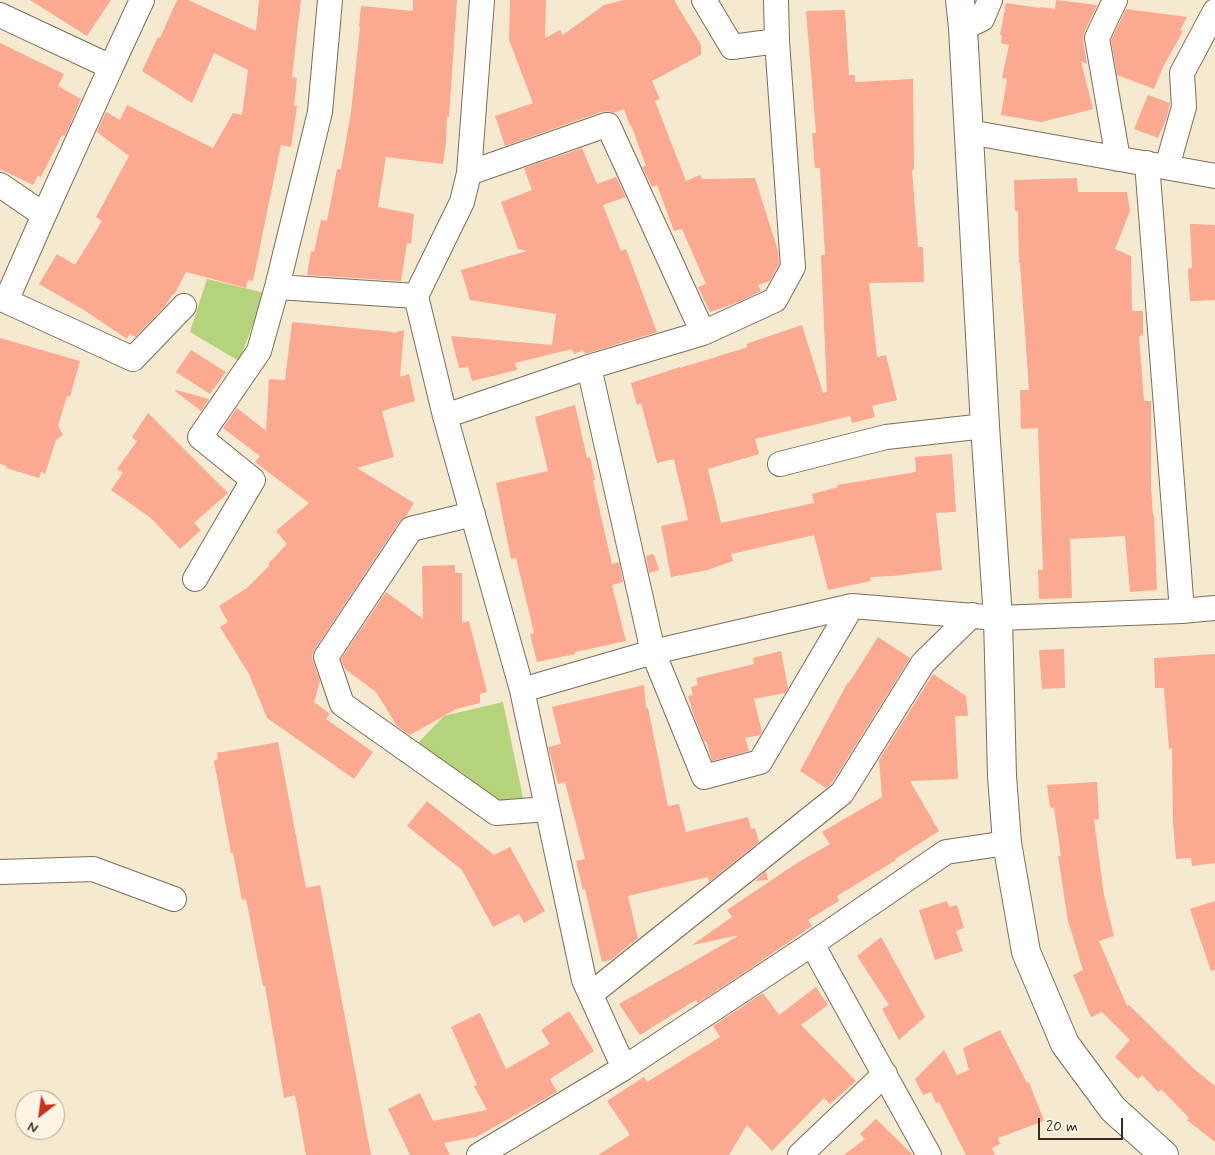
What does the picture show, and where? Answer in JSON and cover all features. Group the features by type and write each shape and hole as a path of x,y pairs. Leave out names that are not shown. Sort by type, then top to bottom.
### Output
{"street":[{"path":"142,0 3,300 133,359 184,306"},
{"path":"195,579 253,480 200,437 259,350 277,287 320,112 330,0"},
{"path":"482,0 469,173 462,202 416,296 445,416 522,690 584,980 624,1068"},
{"path":"704,0 732,47 777,41"},
{"path":"445,416 589,367 703,333 775,300 793,267 777,41 776,0"},
{"path":"960,0 985,426 985,616 1007,843 1026,952 1065,1044 1112,1109 1164,1155"},
{"path":"963,28 982,19 990,0"},
{"path":"1115,0 1098,38 1118,159"},
{"path":"1182,611 1157,165 1184,106 1182,73 1215,11"},
{"path":"0,15 111,68"},
{"path":"469,173 606,125 608,126 703,333"},
{"path":"969,132 1215,176"},
{"path":"0,185 44,214"},
{"path":"277,287 416,296"},
{"path":"589,367 653,652 704,777 760,762 852,606"},
{"path":"780,464 886,437 985,426"},
{"path":"473,514 411,529 326,657 342,704 496,813 547,809"},
{"path":"522,690 653,652 852,606 985,616 1182,611 1215,608"},
{"path":"590,994 842,793 923,663 985,616"},
{"path":"479,1155 624,1068 812,944 946,852 1007,843"},
{"path":"0,872 93,869 174,899"},
{"path":"812,944 929,1155"},
{"path":"800,1155 885,1074"}],"green space":[{"path":"207,279 265,293 239,361 190,332"},
{"path":"503,702 523,798 498,803 417,744 444,716"}],"building":[{"path":"30,0 111,0 87,36"},
{"path":"177,0 188,0 256,31 259,0 301,0 292,77 297,78 294,106 297,106 291,147 281,145 253,281 248,280 246,288 186,272 174,295 165,306 135,337 130,334 127,339 84,310 39,284 57,254 75,265 102,221 96,217 129,156 97,132 106,112 120,120 127,105 213,148 233,113 242,115 248,70 214,53 192,103 142,71 158,37 160,38"},
{"path":"413,0 457,0 449,117 447,117 443,164 386,157 378,207 414,214 411,244 407,243 401,281 307,275 311,251 314,252 321,220 327,221 337,169 341,169 351,112 361,6 413,11"},
{"path":"510,0 546,0 545,38 560,30 563,35 604,5 623,0 674,0 701,45 701,55 652,81 660,99 655,101 686,181 700,175 702,179 755,178 778,251 779,264 770,281 758,285 761,291 739,302 710,312 698,287 706,284 682,229 674,231 657,185 652,187 642,167 646,166 624,109 613,113 608,111 601,112 505,146 495,116 533,103 509,40"},
{"path":"1056,0 1097,5 1084,33 1083,40 1087,64 1081,61 1093,109 1041,122 1001,115 1007,79 1002,78 1009,45 1001,43 1002,35 1000,35 1006,3 1055,9"},
{"path":"1126,9 1187,17 1180,30 1183,31 1163,67 1154,89 1117,75 1111,40"},
{"path":"845,10 849,75 855,75 855,82 913,79 914,170 912,170 918,247 923,247 924,282 869,283 877,357 886,355 897,400 872,406 875,417 852,423 850,416 755,439 759,454 708,469 721,523 814,503 812,494 838,487 837,485 916,472 915,457 952,454 956,512 936,513 942,570 870,577 871,581 828,590 814,535 731,554 733,561 708,570 671,577 661,526 688,520 674,459 657,463 641,403 637,405 631,383 748,347 746,344 802,325 823,393 827,392 821,255 825,255 820,168 815,168 812,133 816,133 806,11"},
{"path":"0,43 64,74 58,86 81,99 65,136 62,135 41,177 38,176 33,185 0,169"},
{"path":"1148,95 1170,103 1167,117 1158,138 1134,129"},
{"path":"582,148 597,184 616,177 626,197 603,205 621,251 626,249 657,332 585,354 583,350 574,354 572,349 515,363 517,370 472,381 468,367 459,368 451,336 552,345 556,314 470,300 461,270 527,251 518,249 501,202 532,190 524,168"},
{"path":"1077,178 1078,192 1127,192 1130,211 1115,249 1131,256 1132,311 1143,311 1143,335 1139,336 1144,401 1151,401 1151,486 1157,590 1130,592 1125,536 1070,539 1072,598 1039,599 1038,570 1043,570 1038,428 1021,429 1020,390 1029,390 1019,263 1018,211 1015,211 1014,180"},
{"path":"1190,224 1215,225 1215,300 1190,301 1188,269 1192,268"},
{"path":"292,322 393,333 404,330 400,377 409,374 415,401 382,411 394,457 357,468 414,503 405,518 400,521 312,655 320,681 314,702 330,714 326,719 373,752 354,779 267,718 249,674 220,627 228,622 219,606 247,588 270,565 268,564 287,544 276,531 309,503 255,462 260,456 223,428 237,408 266,431 269,379 285,380"},
{"path":"0,338 80,361 70,397 67,396 58,426 63,435 56,440 45,474 41,472 39,478 6,468 7,466 0,464"},
{"path":"191,350 226,372 210,394 176,372"},
{"path":"176,390 209,399 201,411"},
{"path":"575,405 587,458 590,457 595,480 593,481 612,564 619,562 623,582 612,585 626,641 537,662 530,634 534,633 516,558 511,559 496,483 548,471 535,417"},
{"path":"148,413 228,493 194,523 201,530 180,549 151,518 111,490 123,473 117,469 137,441 132,437"},
{"path":"654,554 659,570 649,573 646,556"},
{"path":"455,565 455,573 462,573 462,623 469,621 487,692 480,694 480,703 456,709 410,735 397,726 376,692 345,669 341,659 386,592 423,619 422,566"},
{"path":"878,637 910,658 842,767 831,784 826,788 800,771 848,682"},
{"path":"1064,649 1065,688 1042,689 1039,650"},
{"path":"781,651 788,688 785,693 754,699 762,732 760,735 745,738 749,751 712,761 688,696 693,695 691,687 698,685 696,678 754,664 753,658"},
{"path":"1215,654 1215,863 1192,866 1191,858 1176,859 1173,821 1172,748 1169,749 1164,688 1155,688 1154,658"},
{"path":"933,674 966,696 968,716 955,716 958,779 910,781 939,831 837,896 839,901 808,920 812,926 748,970 698,1003 696,1000 640,1035 619,1004 740,935 692,945 732,917 727,910 797,863 830,844 822,832 882,797 879,760"},
{"path":"644,685 646,708 648,708 668,806 679,804 686,832 748,817 751,829 755,828 759,842 709,882 708,877 628,896 638,938 611,960 602,962 585,889 583,890 576,861 585,859 565,782 558,784 548,747 561,744 552,707"},
{"path":"278,742 306,888 320,885 371,1155 306,1155 295,1095 284,1098 265,986 263,986 246,899 242,900 233,853 231,853 214,761 218,759 217,753"},
{"path":"1097,782 1099,819 1094,820 1104,895 1114,936 1099,941 1127,1006 1129,1005 1194,1069 1215,1086 1215,1142 1187,1120 1189,1118 1161,1089 1158,1092 1142,1075 1138,1079 1115,1057 1130,1040 1102,1012 1091,1017 1073,975 1083,970 1068,921 1058,856 1061,856 1054,808 1050,807 1047,785"},
{"path":"427,801 494,855 510,847 545,911 524,923 519,914 493,927 462,870 407,826"},
{"path":"766,871 768,880 755,881"},
{"path":"947,901 949,907 957,905 964,928 956,931 963,951 935,960 919,910"},
{"path":"1215,901 1215,970 1211,971 1190,909"},
{"path":"881,937 925,1017 899,1040 882,1009 889,1005 857,956"},
{"path":"816,987 828,1005 801,1025 856,1081 830,1104 824,1098 772,1151 747,1125 729,1155 598,1155 630,1135 607,1101 644,1077 647,1082 720,1037 713,1026 763,993 779,1015"},
{"path":"569,1011 594,1051 550,1079 557,1092 476,1137 444,1143 450,1155 410,1155 388,1109 420,1093 433,1121 487,1110 474,1086 477,1085 451,1027 480,1013 506,1069 550,1044 541,1030"},
{"path":"1000,1030 1027,1083 1029,1082 1044,1121 998,1138 1000,1144 992,1148 995,1155 966,1155 939,1102 936,1103 931,1092 923,1095 915,1079 944,1050 957,1075 969,1070 963,1048"},
{"path":"876,1119 913,1155 844,1155 865,1139 860,1134"}]}
